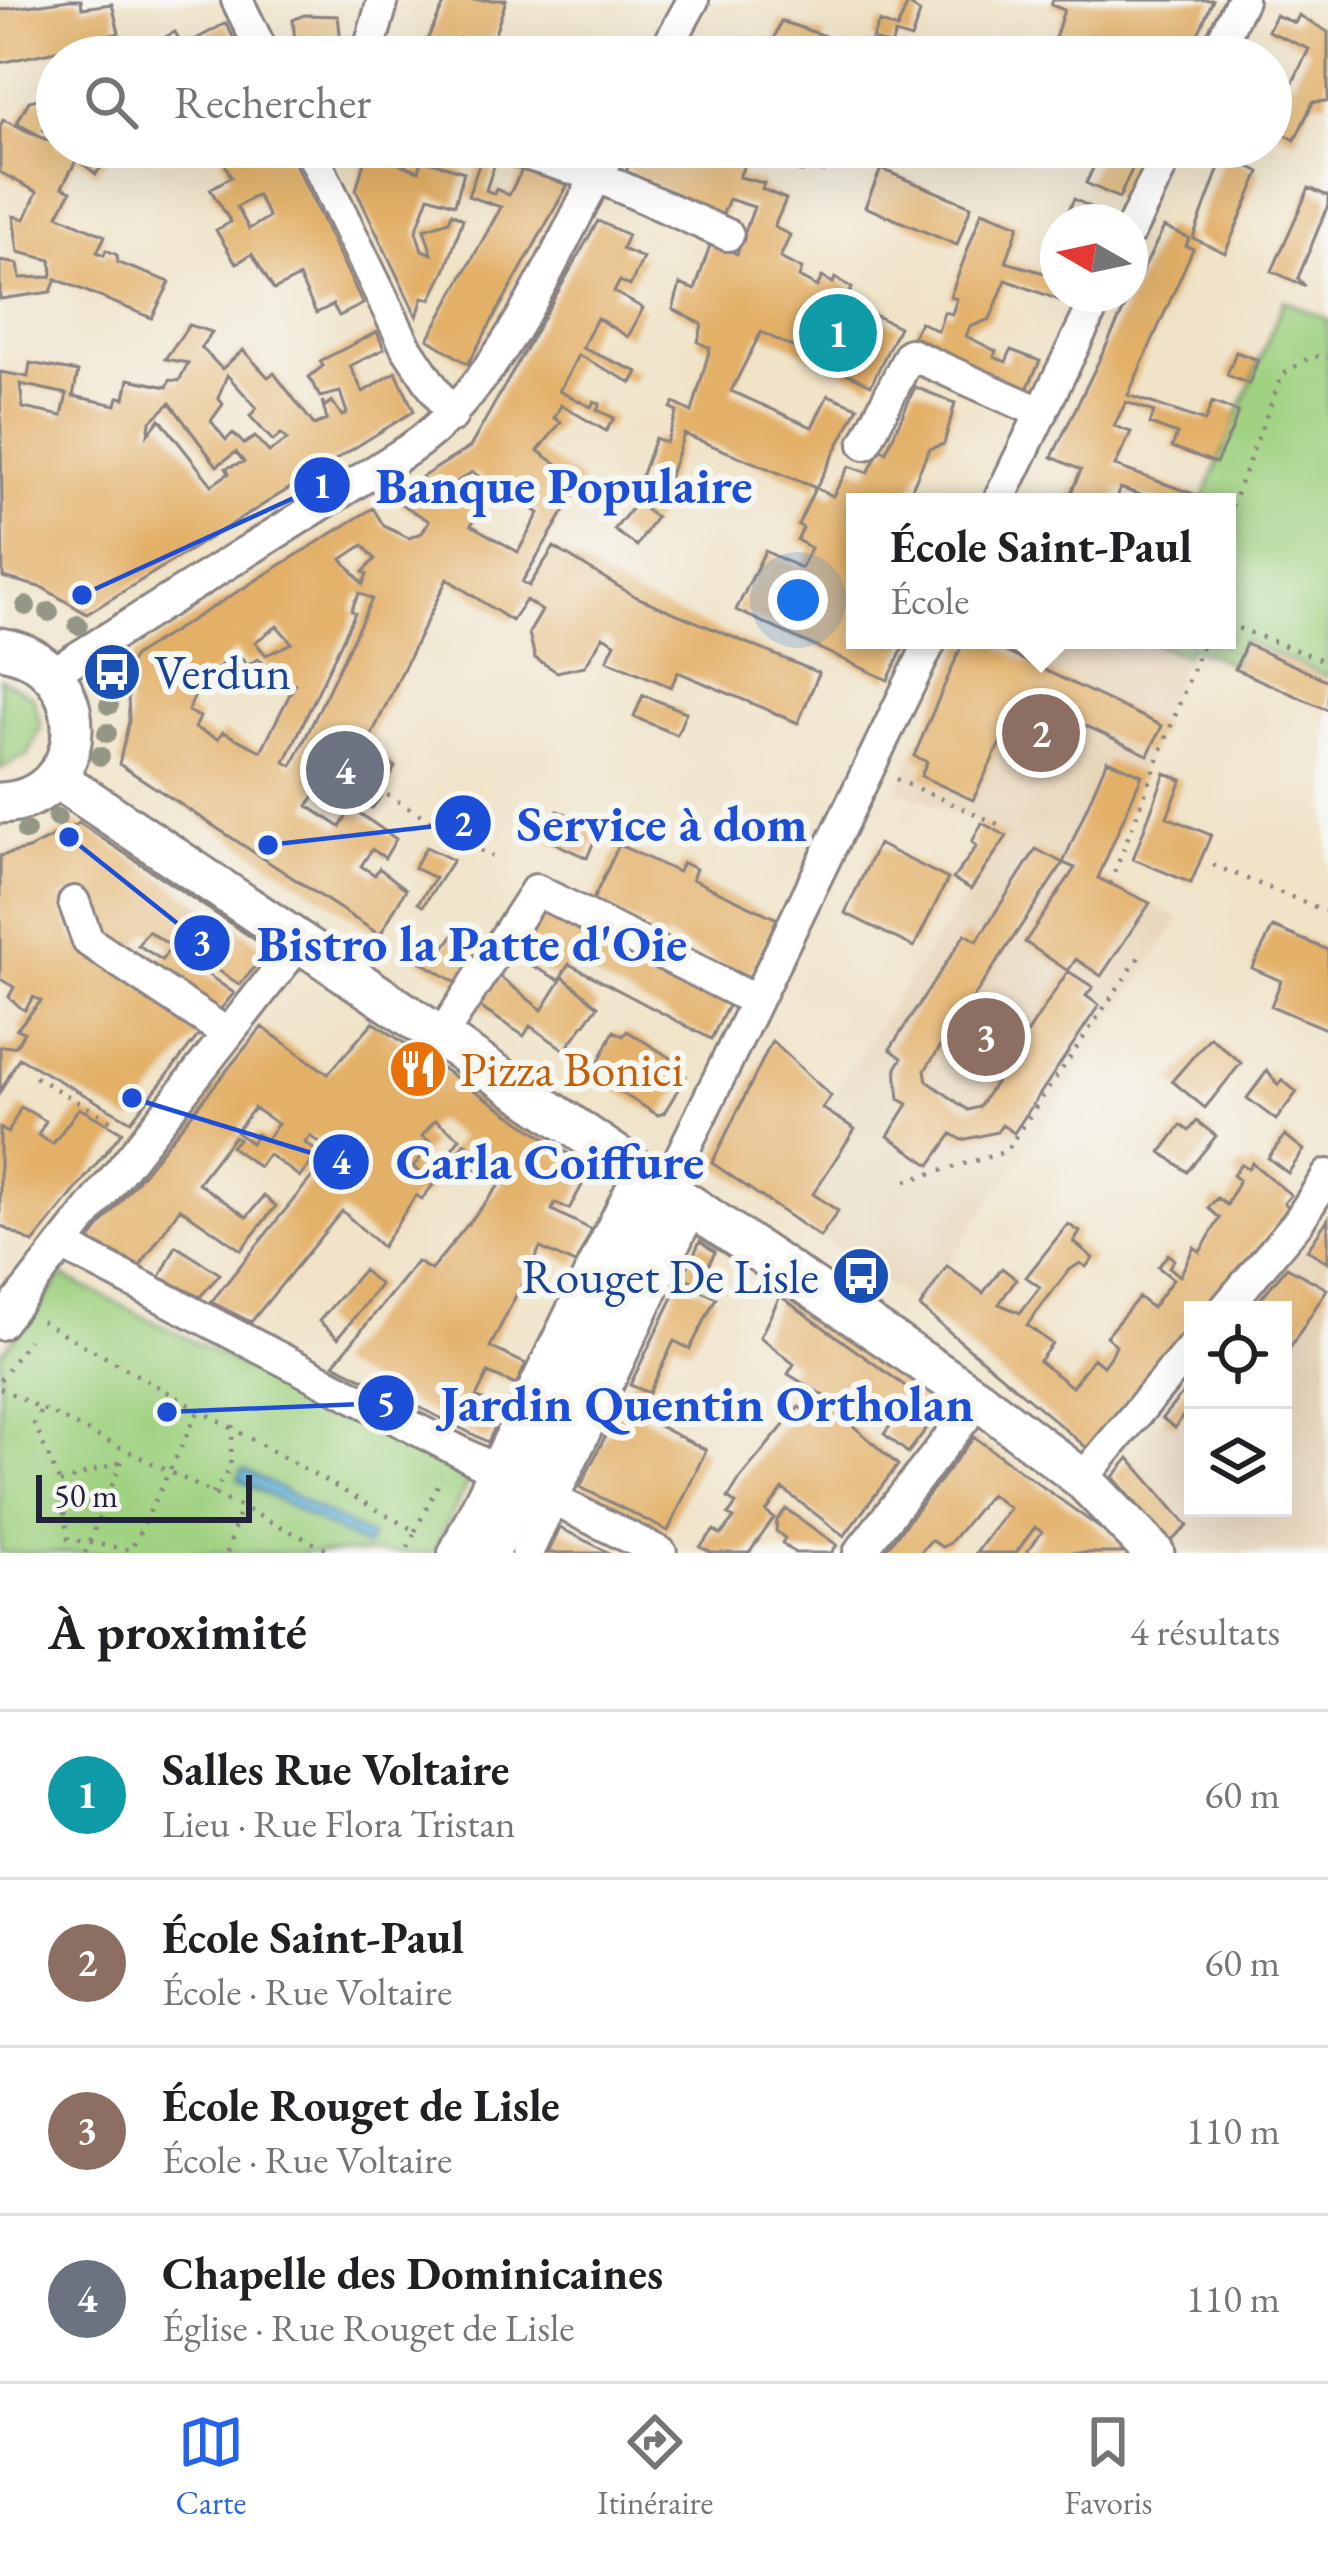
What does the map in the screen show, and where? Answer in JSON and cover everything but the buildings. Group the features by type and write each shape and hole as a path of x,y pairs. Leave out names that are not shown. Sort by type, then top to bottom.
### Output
{"main road":[{"path":"0,648 37,660 53,673 66,692 73,736 55,777 34,793 0,802"},
{"path":"55,777 979,1400 1082,1479 1154,1553"},
{"path":"489,1553 666,1188"}],"street":[{"path":"237,0 255,36"},
{"path":"373,36 383,0"},
{"path":"673,36 693,0"},
{"path":"1224,36 1242,0"},
{"path":"319,168 406,346 452,416"},
{"path":"327,184 332,168"},
{"path":"570,168 728,235"},
{"path":"53,673 408,450 452,416 483,380 600,168"},
{"path":"1143,204 1161,168"},
{"path":"1002,493 1090,312"},
{"path":"865,444 910,354 1042,413"},
{"path":"454,1553 495,1470 666,1188 928,649"},
{"path":"441,1036 536,890 756,1001"},
{"path":"74,902 88,941 228,1034"},
{"path":"0,1324 301,941"},
{"path":"1232,1301 1298,1222 1328,1175"},
{"path":"526,1553 552,1499 666,1188"},
{"path":"62,1245 495,1470"},
{"path":"1082,1479 1184,1357"},
{"path":"859,1553 979,1400"},
{"path":"552,1499 661,1553"}],"path":[{"path":"1236,494 1282,374 1312,356 1328,357"},
{"path":"1236,627 1328,662"},
{"path":"1110,884 1201,649"},
{"path":"870,767 1000,825"},
{"path":"387,795 492,857"},
{"path":"1213,865 1328,912"},
{"path":"906,1181 1005,1152 1139,957"},
{"path":"35,1076 144,1141"},
{"path":"334,1553 40,1412 0,1384 41,1321 415,1531"},
{"path":"40,1412 34,1423 60,1483 68,1539 131,1550 201,1407"},
{"path":"212,1494 230,1469 233,1425"},
{"path":"406,1553 456,1450"},
{"path":"85,1553 125,1453"},
{"path":"60,1483 122,1461"},
{"path":"226,1553 239,1508"}],"shaded area":[{"path":"960,649 1168,649 1185,656 1099,877 1180,919 920,1307 762,1196 1007,836 898,789"},
{"path":"1328,1220 1328,1553 1179,1553 1113,1477 1184,1392 1184,1517 1292,1517 1292,1301 1259,1301"}],"green space":[{"path":"1284,300 1328,320 1328,677 1243,640 1233,664 1194,649 1236,649 1236,493 1206,493"},
{"path":"0,678 33,697 41,726 29,754 0,769"},
{"path":"63,1276 469,1480 433,1553 0,1553 0,1355"}],"water":[{"path":"243,1469 372,1537 366,1547 238,1479"}],"place":[{"name":"Salles Rue Voltaire","path":"838,333"},
{"name":"Banque Populaire","path":"82,595"},
{"name":"Verdun","path":"112,672"},
{"name":"École Saint-Paul","path":"1041,733"},
{"name":"Chapelle des Dominicaines","path":"345,770"},
{"name":"Bistro la Patte d'Oie","path":"69,837"},
{"name":"Service à dom","path":"268,845"},
{"name":"École Rouget de Lisle","path":"986,1037"},
{"name":"Pizza Bonici","path":"418,1069"},
{"name":"Carla Coiffure","path":"132,1098"},
{"name":"Rouget De Lisle","path":"861,1276"},
{"name":"Jardin Quentin Ortholan","path":"167,1412"}]}
